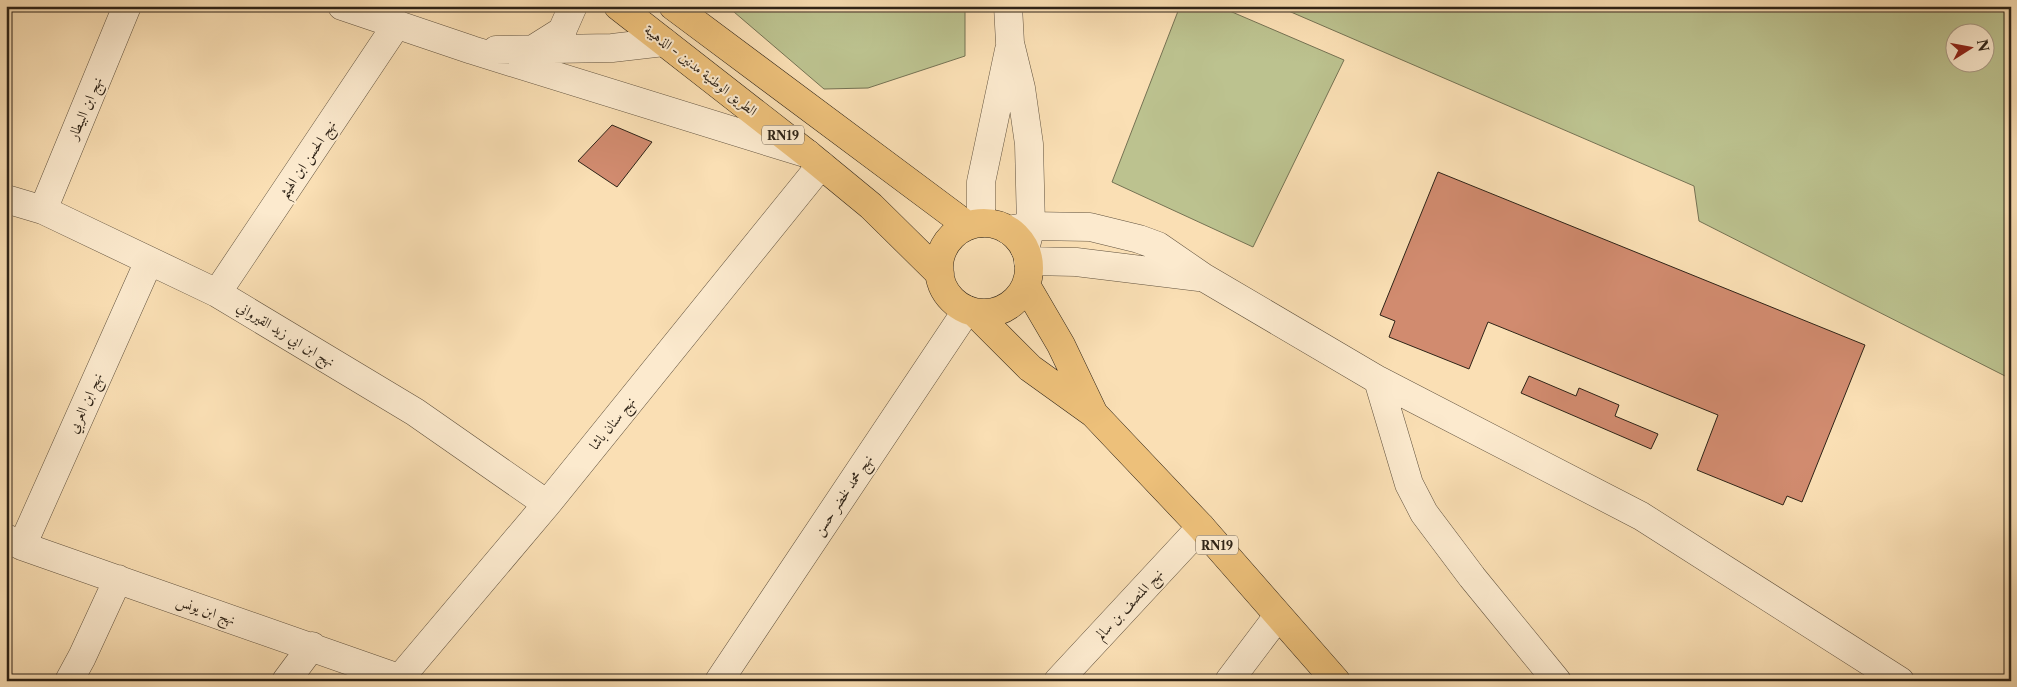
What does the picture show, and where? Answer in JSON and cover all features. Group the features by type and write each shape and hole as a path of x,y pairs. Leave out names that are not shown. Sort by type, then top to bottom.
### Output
{"main road":[{"name":"الطريق الوطنية مدنين - الذهيبة","path":"618,6 871,206 940,274"},
{"path":"664,42 680,12"},
{"name":"RN19","path":"680,12 975,224 995,225 1023,250 1061,345 1094,414"},
{"path":"940,274 939,262 949,240 975,224"},
{"path":"971,311 992,312 1010,305 1019,296 1023,250"},
{"name":"RN19","path":"940,274 944,289 954,302 971,311 1030,368 1094,414 1201,527 1336,681"}],"street":[{"name":"نهج ابن البيطار","path":"43,210 127,6"},
{"path":"342,6 472,50 815,160"},
{"path":"535,48 562,31 573,6"},
{"path":"1008,6 1010,43 1021,88 1029,144 1023,250"},
{"name":"نهج الحسن ابن الهيثم","path":"217,293 397,24"},
{"path":"472,50 612,48 664,42"},
{"path":"975,224 981,182 1010,43"},
{"name":"نهج سنان باشا","path":"403,680 547,504 815,160"},
{"name":"نهج ابن ابي زيد القيرواني","path":"6,199 43,210 217,293 416,412 547,504"},
{"path":"1023,250 1090,227 1139,239 1158,246 1203,277 1378,380 1641,516 1900,681"},
{"path":"1023,250 1076,262 1203,277"},
{"name":"نهج ابن العربي","path":"14,542 149,261"},
{"name":"نهج محمد لخضر حسن","path":"719,681 971,311"},
{"path":"1378,380 1409,484 1424,513 1472,577 1557,681"},
{"name":"نهج المنصف بن سالم","path":"1058,681 1201,527"},
{"name":"نهج ابن يونس","path":"14,542 312,646 403,680"},
{"path":"69,681 118,579"},
{"path":"1229,681 1278,616"},
{"path":"286,681 312,646"}],"green space":[{"path":"727,6 965,6 965,56 868,88 824,89"},
{"path":"1180,6 1218,6 1344,60 1253,247 1112,182"},
{"path":"1277,6 2011,6 2011,379 1699,221 1694,186"}],"building":[{"path":"612,125 652,142 617,187 578,161"},
{"path":"1438,172 1865,345 1802,502 1787,496 1783,505 1697,470 1718,415 1488,322 1469,369 1389,337 1395,321 1380,315"},
{"path":"1529,376 1576,396 1579,388 1619,405 1615,416 1658,434 1651,449 1521,393"}]}
